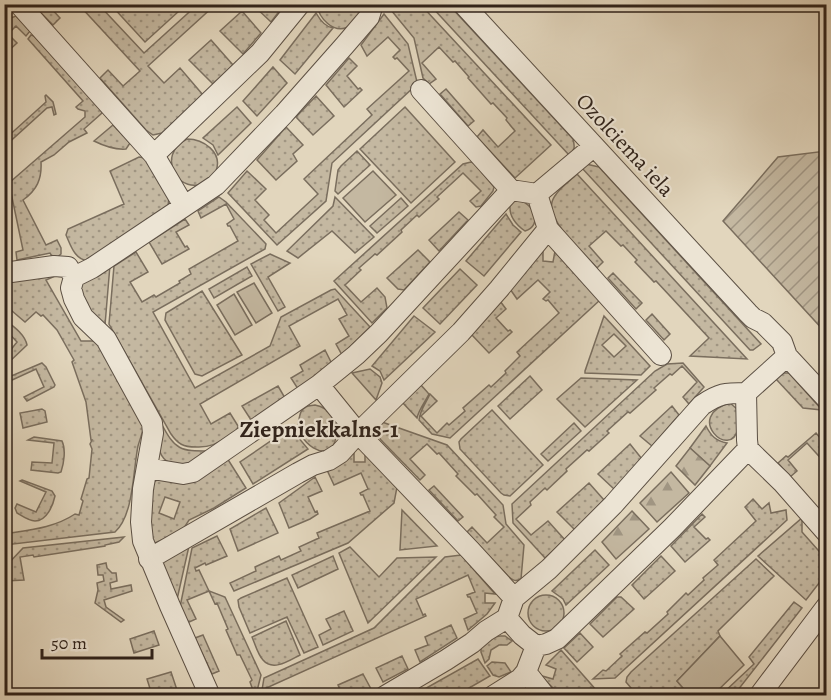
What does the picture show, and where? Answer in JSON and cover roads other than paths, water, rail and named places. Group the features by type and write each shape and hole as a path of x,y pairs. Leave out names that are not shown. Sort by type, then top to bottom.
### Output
{"street":[{"path":"19,4 154,155 184,206"},
{"path":"154,155 260,53 300,4"},
{"path":"74,277 92,268 216,185 244,157 369,16 373,4"},
{"name":"Ozolciema iela","path":"463,4 753,318 757,331 774,350 787,356 826,398"},
{"path":"421,90 511,190 537,194 593,147"},
{"path":"147,468 183,474 193,472 319,385 379,333 511,190"},
{"path":"537,194 548,229 661,355"},
{"path":"149,559 305,469 340,453 460,332 548,229"},
{"path":"4,273 54,266 68,267 74,277 71,288 74,299 83,316 106,339 152,423 153,433 143,489 141,522 143,541 210,696"},
{"path":"385,696 446,660 507,618 514,598 549,569 613,506 702,405 716,396 746,393 787,356"},
{"path":"319,385 358,433 514,598"},
{"path":"746,393 748,449 782,482 826,532"},
{"path":"507,618 522,635 536,646 557,639 672,528 748,449"},
{"path":"759,696 826,607"},
{"path":"493,696 520,679 526,672 536,646"},
{"path":"526,672 545,696"}],"district":[{"name":"Ziepniekkalns-1","path":"319,429"}]}
